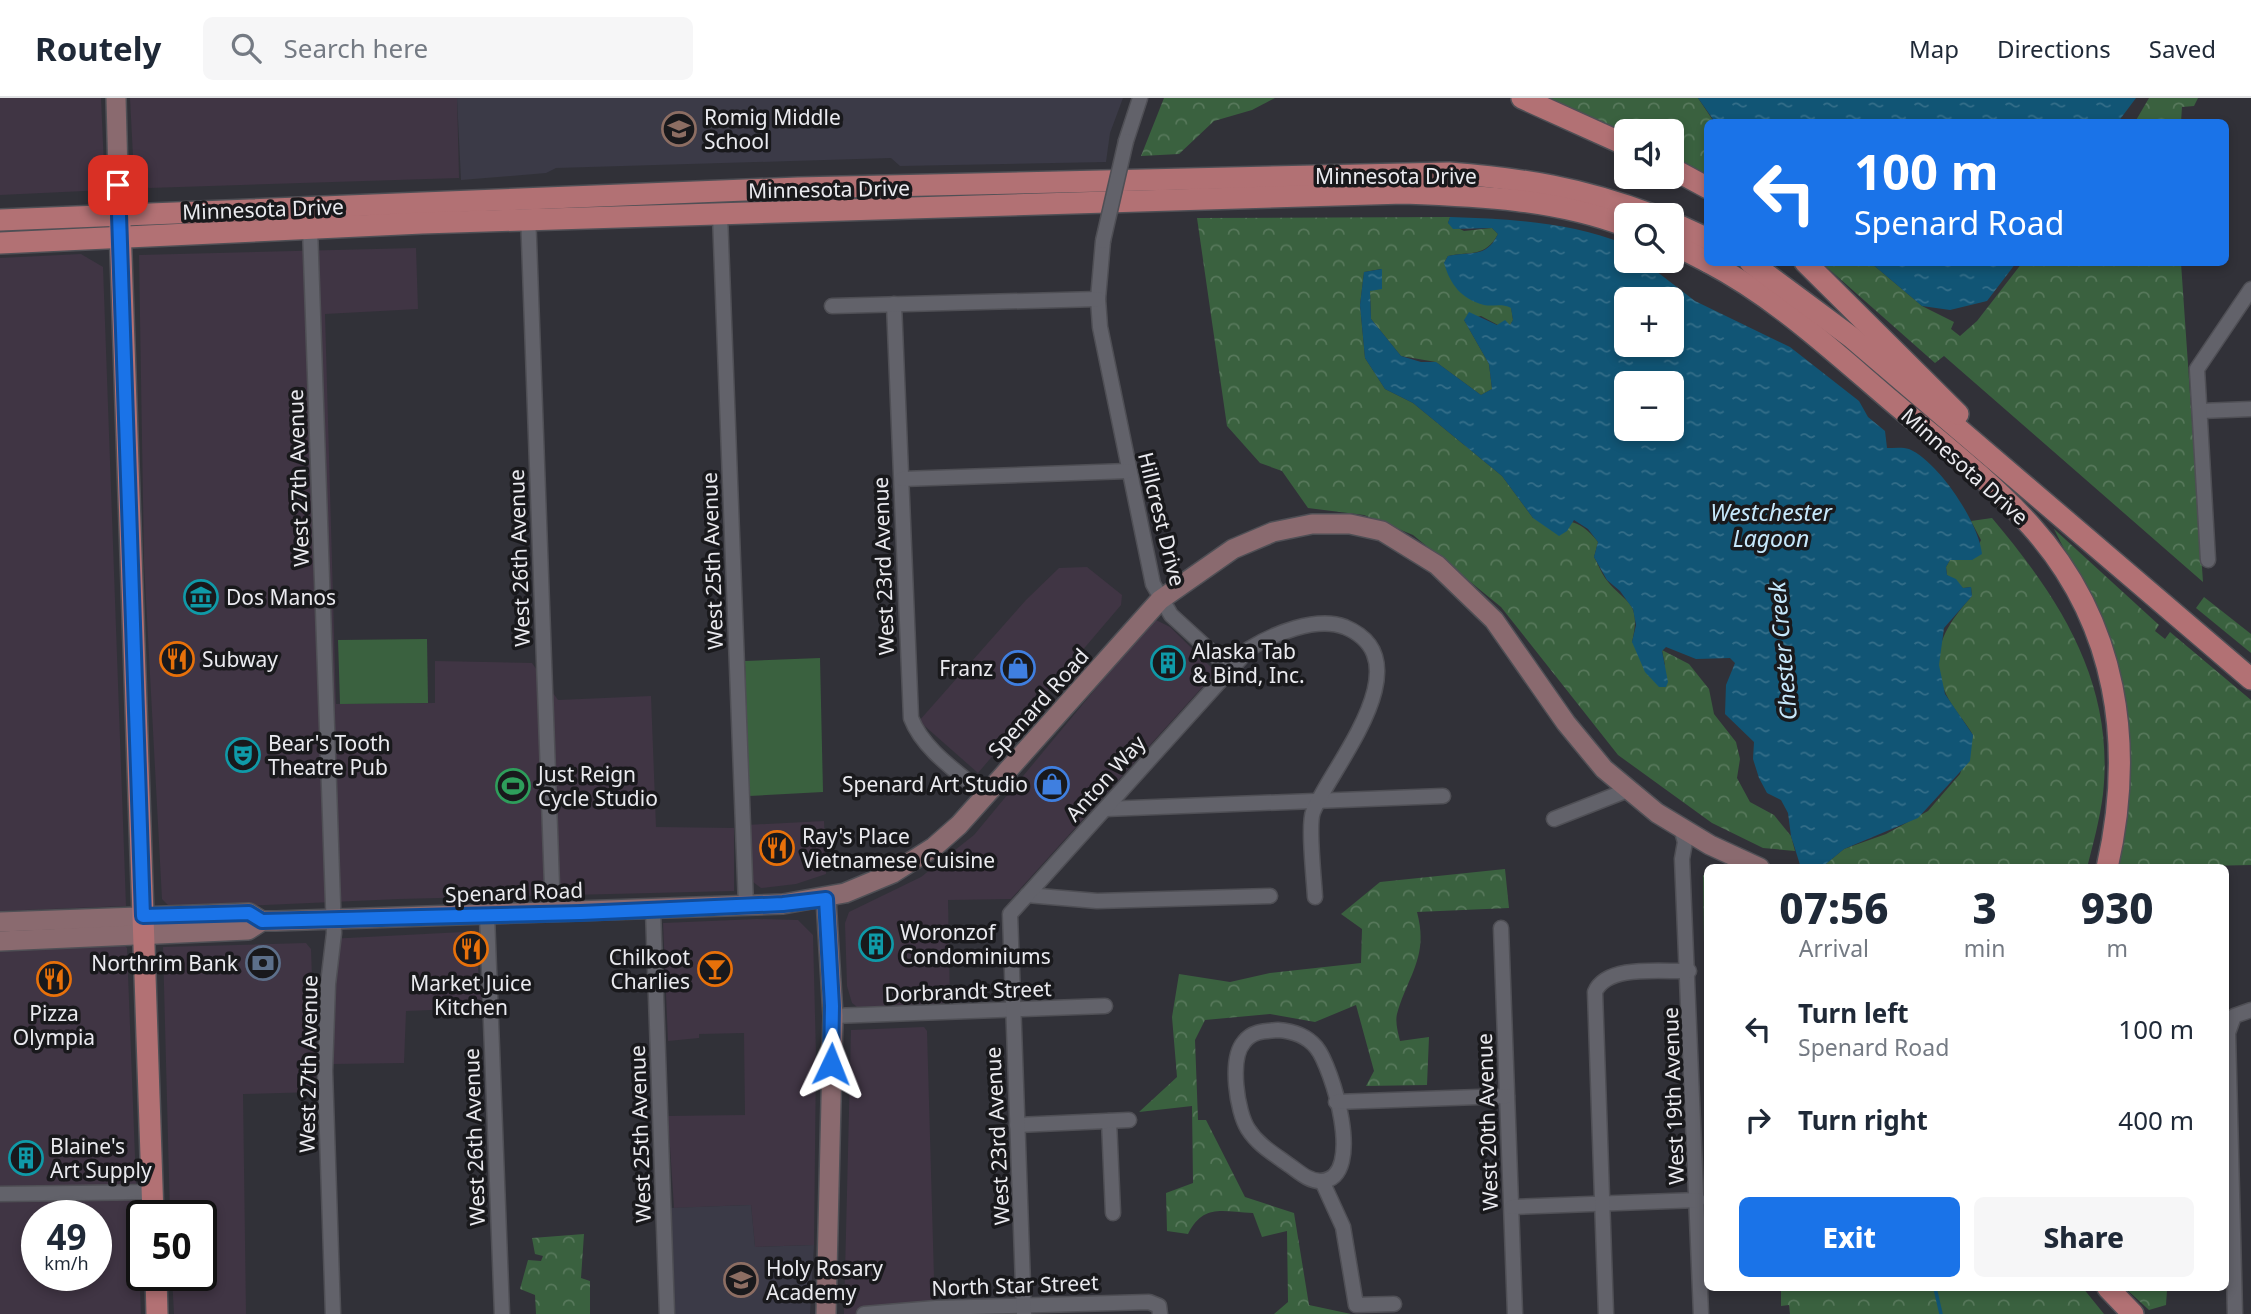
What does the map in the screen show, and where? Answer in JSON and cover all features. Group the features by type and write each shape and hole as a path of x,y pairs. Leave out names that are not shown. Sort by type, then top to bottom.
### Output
{"main road":[{"path":"116,98 153,1200"},
{"path":"1522,98 1614,140"},
{"name":"Minnesota Drive","path":"0,220 119,213 798,188 1449,173 1513,178 1570,187 1617,203"},
{"path":"1684,175 1704,186"},
{"name":"Minnesota Drive","path":"0,243 310,228 1404,193 1499,197 1559,208 1614,223"},
{"path":"1684,228 1704,237"},
{"name":"Minnesota Drive","path":"1684,250 1704,260"},
{"name":"Minnesota Drive","path":"1715,266 1734,276 1809,330 1998,491 2033,528 2063,568 2083,602 2099,640 2118,716 2120,796 2108,864"},
{"name":"Minnesota Drive","path":"1755,266 1851,337 2251,679"},
{"path":"1809,266 1901,354 2028,486"},
{"name":"Spenard Road","path":"0,922 248,930 262,921 553,914 746,906 826,899 874,882 913,861 959,825 1160,600 1232,550 1273,532 1330,523 1382,531 1437,565 1476,600 1512,642 1587,751 1629,790 1681,828 1751,864"},
{"path":"826,899 833,1016 826,1314"},
{"name":"Spenard Road","path":"0,941 144,925"},
{"path":"156,1291 157,1314"},
{"path":"2111,1291 2133,1314"}],"street":[{"name":"Hillcrest Drive","path":"1140,98 1126,141 1104,241 1098,299 1105,363 1153,583 1160,600 1171,615 1230,669"},
{"name":"West 26th Avenue","path":"527,200 553,914"},
{"name":"West 25th Avenue","path":"720,215 746,906"},
{"name":"West 27th Avenue","path":"310,228 334,920 328,984 326,1071 333,1314"},
{"path":"2208,560 2197,369 2251,289"},
{"path":"832,306 1098,299"},
{"name":"West 23rd Avenue","path":"894,304 911,718 915,730 928,744 985,795"},
{"path":"2201,411 2251,409"},
{"path":"902,480 1128,471"},
{"path":"1230,669 1259,643 1314,625 1328,624 1351,630 1372,653 1376,671 1374,695 1347,754 1312,814 1315,897"},
{"name":"Anton Way","path":"1010,914 1230,669"},
{"path":"1554,819 1629,790"},
{"path":"1105,809 1443,796"},
{"name":"West 19th Avenue","path":"1681,828 1685,842 1682,859 1689,971 1701,1314"},
{"path":"1685,877 1695,853 1710,845"},
{"path":"1027,895 1097,901 1270,896"},
{"name":"West 25th Avenue","path":"653,910 667,1314"},
{"name":"West 23rd Avenue","path":"1010,914 1024,1310"},
{"name":"West 26th Avenue","path":"487,916 502,1314"},
{"name":"West 20th Avenue","path":"1501,928 1515,1314"},
{"path":"1606,1314 1595,992 1600,982 1613,975 1689,971"},
{"name":"Dorbrandt Street","path":"833,1016 1105,1006"},
{"path":"2229,1029 2234,1016 2251,1010"},
{"path":"1278,1030 1298,1034 1315,1046 1322,1057 1336,1102 1345,1159 1339,1172 1322,1181 1307,1177 1269,1151 1246,1126 1238,1100 1237,1060 1241,1046 1259,1032 1278,1030"},
{"path":"2229,1060 2235,1314"},
{"path":"1336,1102 1507,1096"},
{"path":"1017,1125 1129,1120"},
{"path":"1109,1121 1113,1213"},
{"path":"1322,1181 1343,1227 1356,1305 1394,1304"},
{"path":"0,1194 153,1192"},
{"path":"1512,1207 1698,1200"},
{"path":"2234,1202 2251,1201"},
{"name":"North Star Street","path":"864,1314 1024,1310 1149,1302 1158,1306 1160,1314"}],"shaded area":[{"path":"0,98 101,98 105,190 0,195"},
{"path":"130,98 457,98 459,178 149,188 134,176"},
{"name":"Romig Middle School","path":"457,98 1123,98 1110,133 1106,162 900,166 891,158 556,168 546,173 461,180"},
{"path":"416,248 418,309 325,314 336,704 435,703 435,661 532,663 558,700 651,696 656,827 734,828 734,891 399,899 172,909 162,899 144,562 139,255"},
{"path":"81,254 103,267 126,906 0,911 0,258"},
{"name":"Franz","path":"1087,567 1122,595 1121,605 978,773 919,721 1026,600 1059,568"},
{"path":"1156,620 1170,627 1216,672 1011,899 948,900 950,1003 857,1007 852,1003 847,986 845,923 849,912 921,877 974,835"},
{"path":"824,821 826,874 796,884 761,888 749,879 747,825"},
{"path":"798,920 813,935 816,1055 814,1245 755,1247 751,1205 674,1208 668,1116 745,1115 744,1033 699,1034 699,1038 668,1041 663,923"},
{"path":"463,932 475,938 482,1008 406,1011 404,1063 333,1064 328,939"},
{"path":"121,942 127,948 137,1200 126,1200 126,1291 140,1291 141,1314 0,1314 0,947"},
{"path":"306,943 311,949 316,1092 243,1094 246,1314 174,1314 173,1291 217,1291 217,1200 170,1200 163,947"},
{"path":"924,1027 927,1031 935,1314 844,1314 851,1030"},
{"name":"Holy Rosary Academy","path":"751,1205 755,1247 814,1245 810,1314 672,1314 668,1208"}],"green space":[{"path":"1164,98 1275,98 1252,110 1214,121 1179,154 1141,156"},
{"path":"1543,98 1698,98 1712,119 1704,119 1704,178 1684,167 1684,119 1614,119 1614,132"},
{"path":"2149,98 2198,98 2194,106 2182,107 2181,119 2137,119"},
{"path":"1450,217 1448,223 1464,231 1492,228 1498,234 1488,247 1476,252 1448,256 1444,263 1485,305 1502,304 1511,307 1513,320 1510,325 1498,325 1481,316 1464,320 1489,364 1492,389 1481,395 1436,362 1401,356 1371,319 1370,291 1380,280 1381,269 1364,272 1360,305 1365,358 1385,389 1413,403 1502,476 1533,518 1570,521 1584,528 1598,542 1594,557 1602,573 1633,610 1635,628 1632,642 1665,665 1662,650 1689,664 1709,689 1714,714 1736,742 1740,759 1737,778 1750,802 1774,815 1791,836 1795,851 1763,848 1712,823 1618,755 1501,607 1413,535 1364,515 1308,508 1282,471 1260,463 1227,426 1197,218"},
{"path":"1825,266 1875,266 1922,306 1954,322 1951,329 1960,336 1977,321 2020,266 2181,266 2203,582 1944,356 1935,363"},
{"path":"1992,518 2017,549 2060,612 2078,645 2091,679 2100,715 2104,754 2102,803 2088,864 1826,864 1844,849 1886,834 1928,811 1960,774 1973,735 1946,694 1938,666 1939,653 1947,629 1972,596 1971,587 1963,588 1947,575 1946,567 1950,560 1972,560 1981,540 1971,521"},
{"path":"2054,529 2159,625 2155,631 2165,639 2170,632 2251,700 2251,865 2116,864 2128,776 2128,717 2114,661 2080,580"},
{"path":"2204,597 2251,634 2251,653 2196,608"},
{"path":"427,639 428,703 340,704 338,640"},
{"path":"820,658 823,792 749,796 745,661"},
{"path":"1505,869 1509,908 1417,912 1420,928 1419,954 1397,1014 1397,1024 1400,1041 1429,1037 1427,1085 1366,1086 1374,1071 1356,1005 1315,1022 1270,1014 1205,1020 1195,1040 1198,1120 1206,1120 1245,1197 1294,1213 1309,1305 1351,1314 1274,1314 1288,1302 1287,1231 1262,1237 1253,1213 1223,1211 1207,1213 1194,1224 1188,1234 1167,1231 1166,1193 1193,1183 1192,1106 1139,1112 1177,1077 1172,1017 1179,974 1230,982 1270,973 1361,963 1362,929 1341,914 1380,882"},
{"path":"1703,875 1704,875 1704,944"},
{"path":"584,1234 581,1278 590,1281 590,1314 536,1314 535,1295 520,1289 528,1260 541,1261 543,1256 535,1254 532,1238"},
{"path":"1781,1291 2085,1291 2104,1314 1790,1314 1789,1305 1781,1306"},
{"path":"2128,1291 2167,1291 2166,1305 2149,1310"}],"water":[{"path":"1698,98 2136,98 2120,119 1713,119"},
{"name":"Westchester Lagoon","path":"1450,217 1495,219 1561,226 1604,237 1614,240 1614,273 1659,273 1677,287 1614,287 1614,357 1684,357 1684,293 1695,301 1790,347 1859,401 1868,417 1885,431 1887,448 1909,449 1921,456 1956,495 1974,526 1982,554 1972,560 1950,560 1946,567 1947,575 1956,579 1963,588 1971,587 1972,596 1944,628 1939,665 1945,694 1973,735 1970,761 1918,818 1844,849 1826,864 1800,864 1791,836 1788,813 1781,800 1767,793 1759,778 1753,759 1754,742 1725,714 1726,685 1735,663 1730,658 1696,659 1666,647 1662,651 1668,682 1666,687 1659,687 1645,672 1632,642 1636,625 1633,609 1620,591 1607,580 1594,557 1598,542 1588,529 1574,520 1567,531 1559,536 1533,518 1502,476 1413,403 1385,389 1365,358 1360,305 1364,272 1382,269 1382,289 1370,291 1371,319 1401,356 1421,362 1436,362 1481,395 1492,389 1489,364 1464,320 1469,312 1497,325 1505,320 1510,325 1513,320 1511,308 1484,305 1463,295 1453,284 1444,263 1448,256 1483,251 1498,234 1492,228 1453,229 1448,223"},
{"path":"1875,266 2014,266 1987,301 1950,310 1922,306"}],"waterway":[{"name":"Chester Creek","path":"1936,1291 1941,1314"}],"place":[{"name":"Romig Middle School","path":"679,129"},
{"name":"Dos Manos","path":"201,597"},
{"name":"Subway","path":"177,659"},
{"name":"Alaska Tab & Bind, Inc.","path":"1168,663"},
{"name":"Franz","path":"1018,668"},
{"name":"Bear's Tooth Theatre Pub","path":"243,755"},
{"name":"Spenard Art Studio","path":"1052,784"},
{"name":"Just Reign Cycle Studio","path":"513,786"},
{"name":"Ray's Place Vietnamese Cuisine","path":"777,848"},
{"name":"Woronzof Condominiums","path":"876,944"},
{"name":"Market Juice Kitchen","path":"471,949"},
{"name":"Northrim Bank","path":"263,963"},
{"name":"Chilkoot Charlies","path":"715,969"},
{"name":"Pizza Olympia","path":"54,979"},
{"name":"Blaine's Art Supply","path":"26,1158"},
{"name":"Holy Rosary Academy","path":"741,1280"}],"route":[{"path":"118,185 143,916 249,913 262,921 356,920 672,909 783,904 826,899 832,1006 831,1064"}]}
